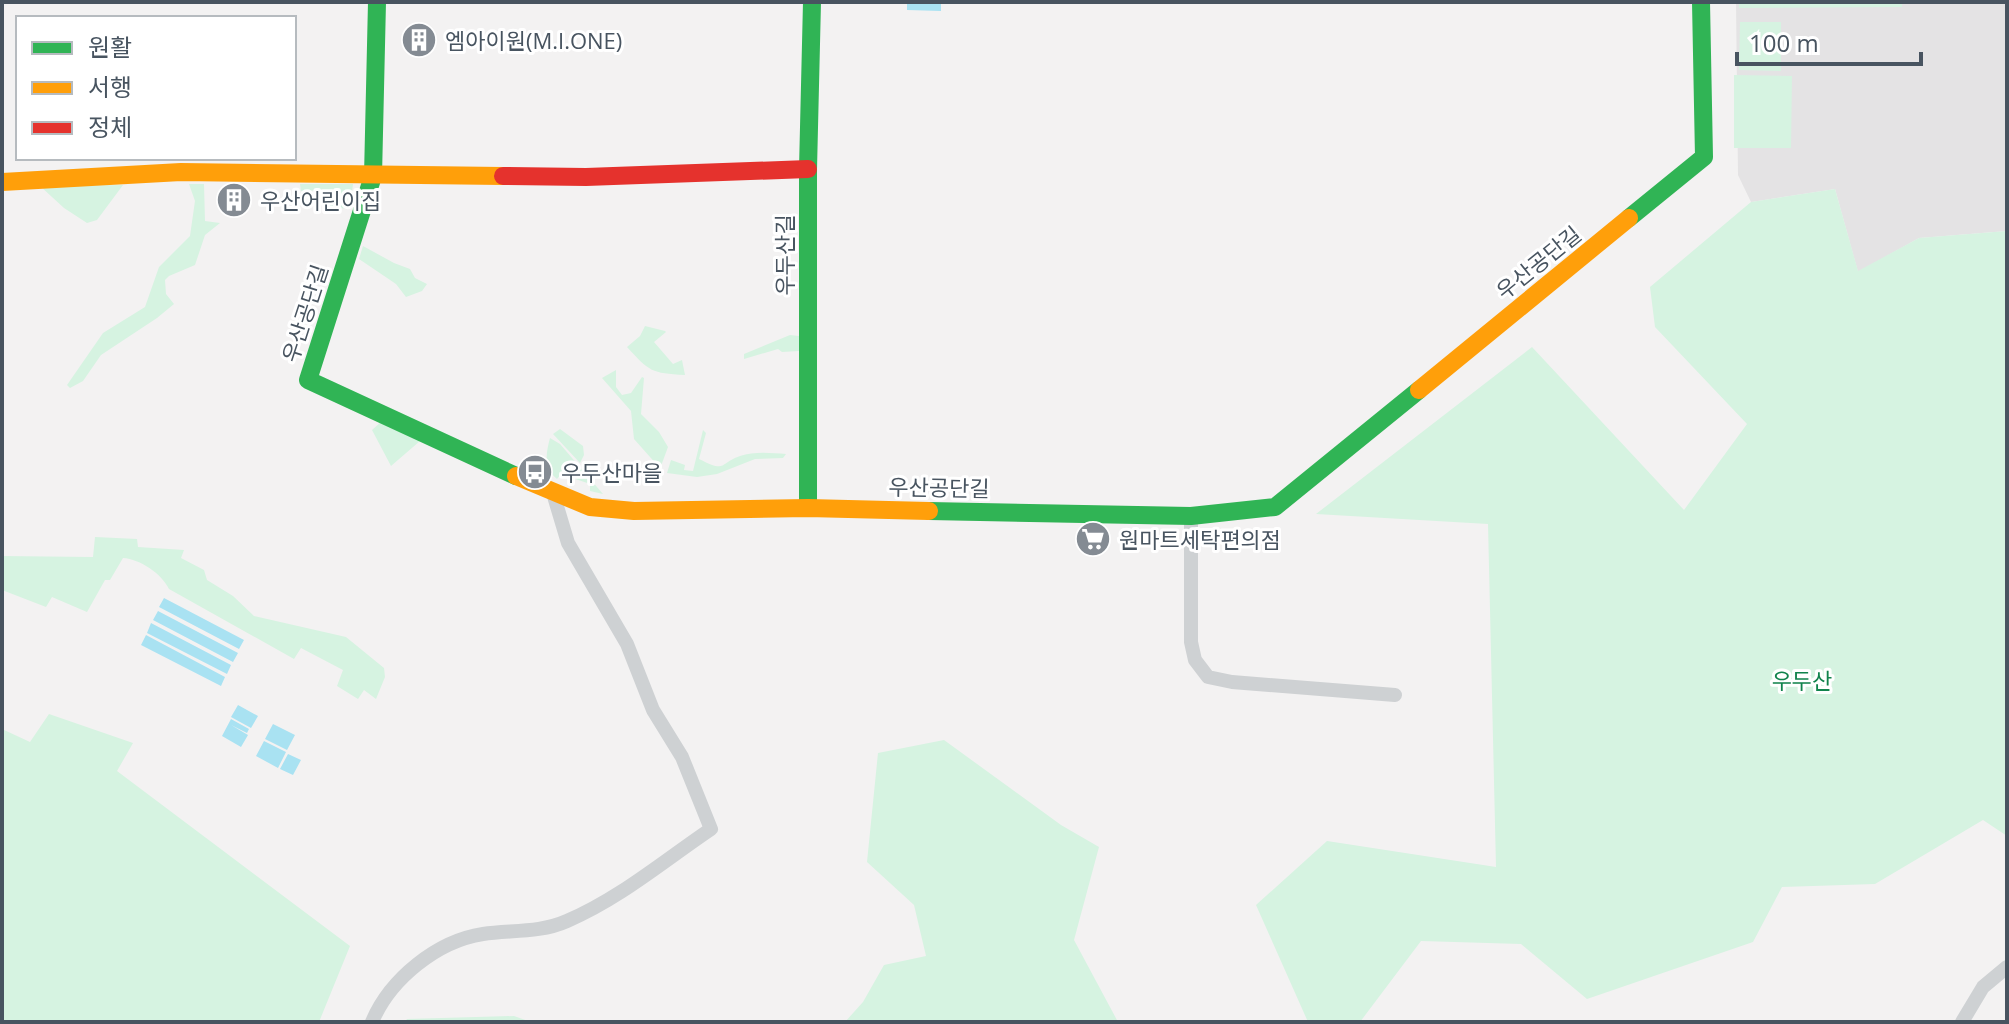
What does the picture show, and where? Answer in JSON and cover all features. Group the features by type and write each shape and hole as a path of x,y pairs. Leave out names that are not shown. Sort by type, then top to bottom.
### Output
{"street":[{"name":"우산공단길","path":"377,2 373,176 308,380 553,493 590,507 625,511 808,508 1191,516 1275,507 1704,157 1701,2"},
{"name":"우두산길","path":"808,508 808,169 812,2"},
{"path":"2,182 181,172 589,177 808,169"},
{"path":"372,1022 399,981 451,942 483,934 526,932 566,922 608,899 711,829 682,757 653,710 627,644 568,543 553,493"},
{"path":"1191,516 1191,642 1195,660 1208,677 1232,682 1395,695"},
{"path":"1962,1022 1983,987 2007,967"}],"shaded area":[{"path":"1736,2 2007,2 2007,231 1919,238 1858,272 1835,189 1751,202 1738,175"}],"green space":[{"path":"1739,2 1902,2 1902,7 1739,8"},
{"path":"1740,22 1781,22 1781,71 1739,70"},
{"path":"1734,75 1792,76 1791,148 1734,148"},
{"path":"189,184 204,184 205,221 220,223 205,235 195,265 165,280 166,294 174,304 101,355 83,381 70,388 67,385 103,333 145,307 159,267 190,236 195,201"},
{"path":"300,184 353,184 350,208 327,209 326,190 301,191"},
{"path":"123,185 97,220 87,223 64,208 40,186"},
{"name":"우두산","path":"1835,189 1858,271 1919,238 2007,231 2007,836 1983,820 1875,884 1782,887 1753,942 1587,999 1521,944 1421,941 1360,1022 1308,1022 1256,905 1327,841 1496,867 1488,524 1316,514 1532,347 1684,510 1747,424 1655,327 1650,287 1751,202"},
{"path":"363,246 410,269 415,278 427,284 422,291 406,297 396,284 359,259"},
{"path":"645,326 666,332 654,342 673,364 682,360 685,375 652,370 627,347 640,336"},
{"path":"790,335 799,336 799,351 782,352 778,349 744,359 744,354"},
{"path":"616,370 616,387 622,395 631,393 644,378 641,414 659,432 668,447 661,466 634,439 631,411 602,378"},
{"path":"382,421 420,441 391,466 372,430"},
{"path":"560,429 583,446 584,455 580,463 553,434"},
{"path":"703,430 706,433 699,459 714,466 722,466 751,453 786,454 783,458 755,459 717,474 697,477 667,473 671,460 685,465 684,470 693,471"},
{"path":"550,438 560,444 603,494 590,491 590,484 561,474 557,479 553,475 547,460"},
{"path":"95,537 137,539 138,547 184,550 181,558 204,570 207,580 233,596 254,616 346,637 384,668 385,677 376,699 364,690 358,699 337,686 343,670 301,648 294,659 169,589 156,573 130,559 123,558 110,580 105,580 87,612 52,597 46,607 2,590 2,556 93,557"},
{"path":"49,714 133,743 117,771 350,946 319,1022 2,1022 2,729 30,742"},
{"path":"944,740 1061,825 1099,847 1074,940 1118,1022 845,1022 863,1002 884,965 926,956 914,905 867,862 878,753"},
{"path":"514,1016 531,1022 405,1022 407,1019"}],"water":[{"path":"907,2 941,2 941,11 907,10"},
{"path":"164,598 244,640 239,649 159,607"},
{"path":"158,611 238,653 233,662 153,620"},
{"path":"151,623 231,665 227,674 147,633"},
{"path":"146,635 225,677 221,686 141,645"},
{"path":"238,705 258,716 251,728 231,717"},
{"path":"231,719 249,729 247,733 231,725 248,735 241,747 222,736"},
{"path":"273,724 295,735 287,750 265,739"},
{"path":"264,741 286,752 278,768 256,756"},
{"path":"288,754 301,760 293,775 280,769"}],"traffic: fast":[{"path":"377,2 373,176 308,380 516,476"},
{"path":"808,508 808,169 812,2"},
{"path":"1629,218 1704,157 1701,2"},
{"path":"929,511 1191,516 1275,507 1419,390"}],"traffic: slow":[{"path":"2,182 181,172 503,176"},
{"path":"1419,390 1629,218"},
{"path":"516,476 590,507 634,511 808,508 929,511"}],"traffic: jam":[{"path":"503,176 586,177 808,169"}],"place":[{"name":"엠아이원(M.I.ONE)","path":"419,40"},
{"name":"우산어린이집","path":"234,200"},
{"name":"우두산마을","path":"535,472"},
{"name":"원마트세탁편의점","path":"1093,539"}]}
